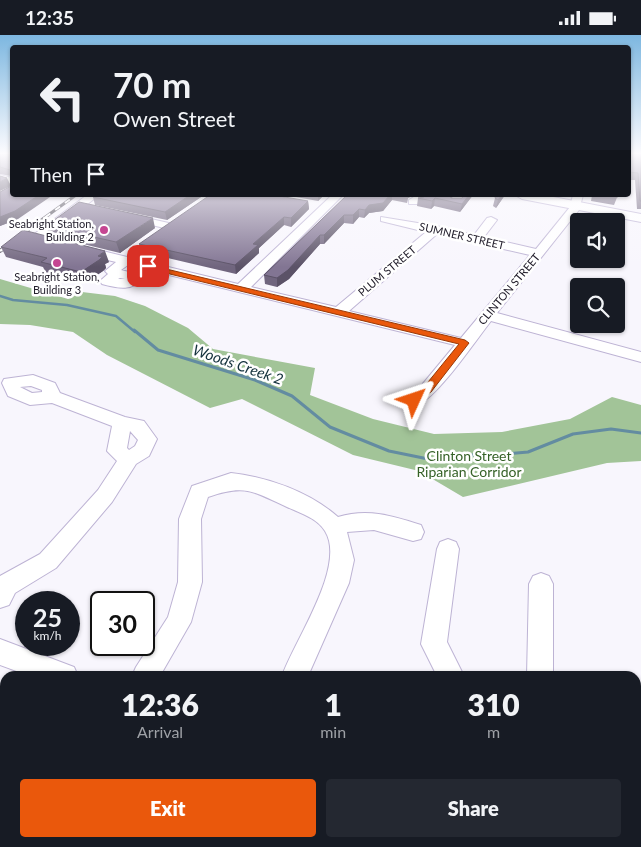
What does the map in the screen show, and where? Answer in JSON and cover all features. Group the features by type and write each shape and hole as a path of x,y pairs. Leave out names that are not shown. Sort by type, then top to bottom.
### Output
{"main road":[{"path":"544,197 577,200 641,217"}],"street":[{"path":"91,197 37,238 465,343"},
{"path":"242,288 336,197"},
{"path":"413,202 417,202 421,197"},
{"name":"CLINTON STREET","path":"414,400 427,389 539,253 577,200"},
{"path":"310,205 324,207"},
{"path":"80,206 99,210"},
{"path":"117,214 173,223"},
{"name":"SUMNER STREET","path":"385,219 539,253"},
{"path":"477,239 491,220"},
{"path":"155,235 173,223"},
{"name":"PLUM STREET","path":"338,313 436,229"},
{"path":"486,315 641,357"},
{"path":"4,591 48,561 105,496 129,459 142,451 148,439 138,425 122,423 52,397 49,387 33,380 5,378"},
{"path":"122,423 117,451 129,459"},
{"path":"148,671 179,622 190,582 190,519 199,492 231,481 256,484 317,511 336,527 343,560 337,583 297,671"},
{"path":"336,527 356,519 382,522 413,532"},
{"path":"448,549 434,645 448,671"},
{"path":"540,671 541,584"},
{"path":"0,652 49,671"}],"green space":[{"name":"Clinton Street Riparian Corridor","path":"0,279 68,299 82,292 115,296 145,306 188,328 213,349 315,368 310,395 373,419 434,434 502,432 570,419 612,397 641,405 641,461 607,463 463,497 419,471 353,455 242,399 210,408 107,355 73,332 30,325 0,324"}],"building":[{"path":"0,192 10,192 10,197 36,197 15,211 0,217"},
{"path":"93,197 187,197 165,212"},
{"path":"207,197 285,197 308,201 291,218 284,217 253,244 258,245 235,265 139,244"},
{"path":"345,197 388,197 383,203 369,205 365,210 359,209 353,215 344,215 324,235 320,235 288,270 277,278 264,275"},
{"path":"467,197 462,204 435,198 432,201 418,198"},
{"path":"79,202 153,218 116,242 46,226"},
{"path":"23,230 105,251 98,256 102,257 99,260 81,272 41,262 47,258 1,247"}],"waterway":[{"name":"Woods Creek 2","path":"0,296 13,300 67,305 116,316 135,332"},
{"name":"Woods Creek 2","path":"134,330 158,350 255,380 292,396 330,427 389,451 438,461 462,454 485,456 528,452 573,434 611,429 641,433"},
{"name":"Woods Creek 2","path":"434,460 441,460"}],"railway":[{"path":"26,231 73,197"},
{"path":"0,251 28,230"}],"place":[{"name":"Seabright Station, Building 2","path":"104,230"},
{"name":"Seabright Station, Building 3","path":"57,263"}],"route":[{"path":"148,266 465,343 427,389 414,400"}]}
